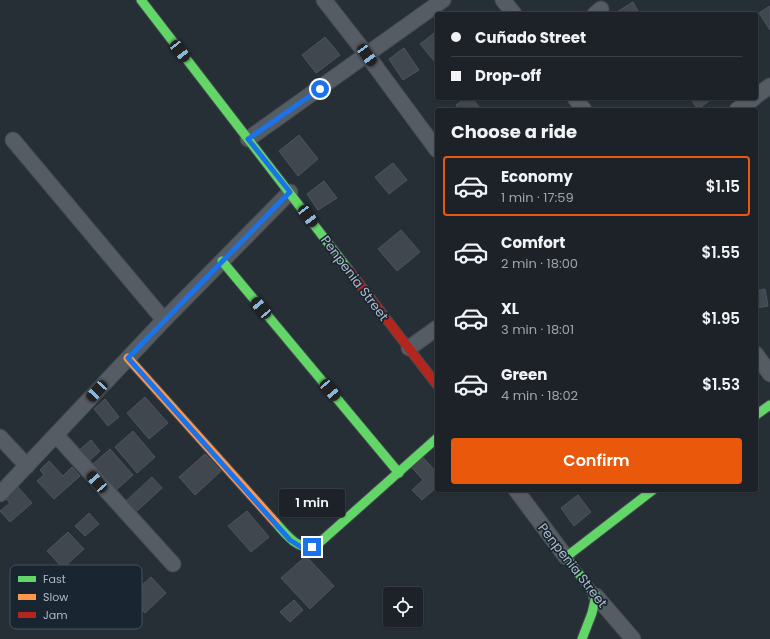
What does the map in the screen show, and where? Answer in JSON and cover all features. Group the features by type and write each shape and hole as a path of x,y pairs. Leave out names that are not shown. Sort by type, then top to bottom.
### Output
{"street":[{"name":"Penpenia Street","path":"141,0 435,382"},
{"path":"324,0 367,55 435,147"},
{"path":"248,139 443,0"},
{"path":"503,0 512,12"},
{"path":"758,95 770,86"},
{"path":"740,108 751,100"},
{"path":"13,140 164,320"},
{"path":"0,494 164,320 290,192"},
{"path":"222,261 399,472"},
{"path":"409,348 435,329"},
{"path":"758,357 770,374"},
{"path":"128,358 290,540 301,547 312,547 318,544 435,440"},
{"path":"758,413 770,404"},
{"path":"56,435 107,494 174,564"},
{"path":"0,437 27,466"},
{"name":"Penpenia Street","path":"517,492 596,596 633,639"},
{"path":"566,557 650,492"},
{"path":"582,639 596,596"}],"building":[{"path":"633,2 638,12 617,12"},
{"path":"770,6 770,30 759,13"},
{"path":"435,33 435,62 420,44"},
{"path":"325,37 340,55 316,73 302,55"},
{"path":"404,48 419,70 403,80 389,59"},
{"path":"463,100 474,100 480,108 458,108 456,105"},
{"path":"691,100 710,100 699,108 697,108"},
{"path":"299,135 318,159 298,176 279,151"},
{"path":"393,163 407,180 389,194 375,177"},
{"path":"324,181 337,198 318,210 307,194"},
{"path":"401,230 420,252 397,271 378,249"},
{"path":"765,289 768,306 758,308 758,291"},
{"path":"145,397 168,423 149,439 127,413"},
{"path":"105,399 119,417 108,426 94,409"},
{"path":"133,431 155,457 137,473 115,447"},
{"path":"91,440 100,451 87,463 77,452"},
{"path":"110,449 133,475 115,491 92,465"},
{"path":"205,454 221,471 195,495 179,477"},
{"path":"420,454 435,471 435,489 422,500 412,490 423,480 409,464"},
{"path":"49,461 63,476 72,467 80,476 54,499 37,481 44,475 40,470"},
{"path":"152,477 162,488 136,512 126,501"},
{"path":"17,486 32,503 10,522 0,511 10,503 4,497"},
{"path":"578,495 591,512 574,526 561,508"},
{"path":"247,511 269,537 251,552 228,526"},
{"path":"89,513 99,524 85,536 75,526"},
{"path":"68,532 84,549 66,565 60,565 47,551"},
{"path":"306,556 334,586 310,609 281,578"},
{"path":"151,577 166,593 145,613 142,610 142,585"},
{"path":"294,600 303,610 290,622 280,612"}],"traffic: fast":[{"path":"141,0 348,269"},
{"path":"222,261 399,473"},
{"path":"758,414 770,405"},
{"path":"275,522 289,537 299,544 305,546 318,544 435,440"},
{"path":"582,639 592,613 596,596 566,557 650,492"}],"traffic: slow":[{"path":"128,358 275,522"}],"traffic: jam":[{"path":"348,269 435,382"}],"route":[{"path":"312,547 301,547 290,540 128,358 164,320 257,228 290,192 248,139 320,89"}]}
